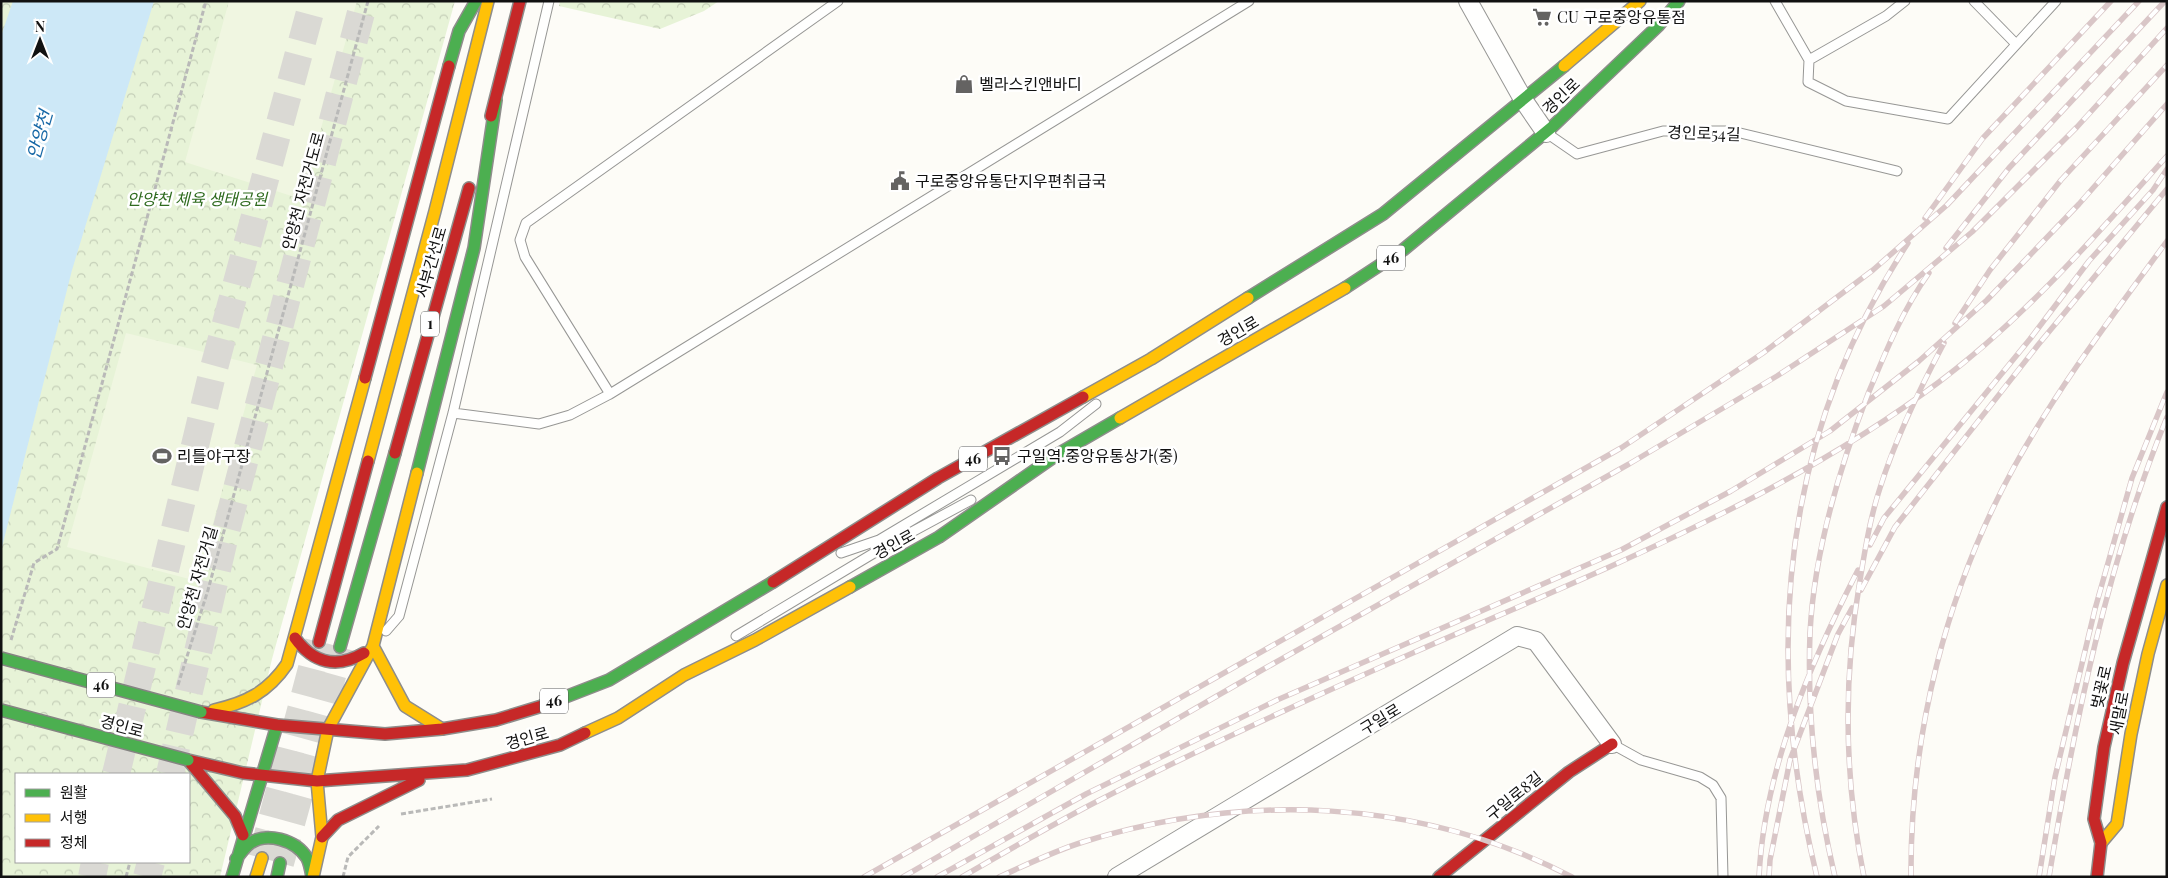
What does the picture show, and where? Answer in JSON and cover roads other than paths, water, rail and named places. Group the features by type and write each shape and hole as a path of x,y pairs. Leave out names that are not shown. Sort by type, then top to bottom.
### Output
{"main road":[{"path":"201,712 241,705 265,691 277,680 288,664 459,31 476,1"},
{"name":"서부간선로","path":"319,642 432,220 488,1"},
{"name":"서부간선로","path":"340,647 452,242 496,100 520,1"},
{"name":"경인로","path":"1,658 201,712 277,725 385,734 442,729 496,720 548,704 609,680 800,566 938,478 1151,359 1383,214 1524,101 1640,1"},
{"name":"경인로","path":"1,710 188,760 261,776 316,781 467,770 507,761 560,745 618,718 684,675 755,640 939,537 1058,454 1334,294 1395,255 1546,133 1658,26 1679,1"},
{"path":"1658,26 1694,1"},
{"path":"312,877 322,837 316,781 328,729 373,646 474,248 496,100"},
{"name":"벚꽃로","path":"2097,877 2101,843 2094,819 2104,747 2123,663 2167,507"},
{"name":"새말로","path":"2101,843 2117,824 2130,734 2148,654 2167,585"},
{"path":"295,638 301,647 312,657 325,663 343,663 358,658 373,646"},
{"path":"373,646 405,706 442,729"},
{"path":"232,877 236,858 277,725"},
{"name":"구일로8길","path":"1439,877 1569,772 1612,744"},
{"path":"188,760 235,816 243,835"},
{"path":"322,837 338,820 431,774"},
{"path":"236,858 249,844 264,837 281,840 297,847 308,859 312,877"},
{"path":"256,877 262,858"},
{"path":"277,877 280,863"}],"street":[{"path":"1468,1 1524,101 1546,133"},
{"name":"구일로","path":"1117,877 1517,636 1536,642 1612,744"}],"lane":[{"path":"373,646 399,616 453,413 549,1"},
{"path":"610,394 525,257 520,240 526,223 838,1"},
{"path":"453,413 540,424 570,414 610,394 1249,1"},
{"path":"1775,1 1809,60 1808,82 1846,101 1948,119 2056,1"},
{"path":"1809,60 1886,16 1905,1"},
{"path":"1974,1 2016,44"},
{"name":"경인로54길","path":"1546,133 1577,154 1663,130 1732,131 1897,171"},
{"path":"800,566 879,540 1060,432 1151,359"},
{"path":"684,675 744,630 884,546 1058,454"},
{"path":"1612,744 1641,760 1700,777 1713,785 1721,798 1723,877"}],"water":[{"name":"안양천","path":"13,1 154,1 72,270 1,551 1,36"}],"tunnel":[{"path":"116,773 211,379 313,1"},
{"path":"170,773 224,539 364,1"},
{"path":"262,858 319,642"},
{"path":"280,863 340,647"},
{"path":"92,877 95,863"},
{"path":"147,877 151,863"}],"railway":[{"path":"1925,218 1983,138 2111,1"},
{"path":"864,877 1621,448 1763,353 1873,270 1947,205 2139,1"},
{"path":"1946,248 2009,168 2165,1"},
{"path":"903,877 1262,670 1629,464 1777,376 1884,306 1972,232 2077,127 2167,28"},
{"path":"1955,323 1990,270 2061,180 2167,65"},
{"path":"937,877 1086,794 1277,700 1621,550 1731,491 1830,431 1919,361 1987,300 2079,204 2167,104"},
{"path":"962,877 1076,813 1252,725 1685,532 1816,463 1879,424 1939,382 2001,331 2059,275 2167,156"},
{"path":"1870,545 1884,518 2030,339 2089,261 2153,190 2167,169"},
{"path":"1861,590 1895,527 2038,345 2167,189"},
{"path":"1911,877 1912,824 1917,770 1925,718 1951,614 1969,563 1990,514 2031,437 2087,352 2167,241"},
{"path":"1817,877 1800,794 1790,712 1788,630 1794,550 1809,471 1832,393 1865,317 1908,243"},
{"path":"1835,877 1828,847 1814,755 1809,663 1812,603 1822,542 1838,481 1857,422 1888,347 1911,301 1929,273"},
{"path":"1864,877 1857,840 1849,766 1849,691 1854,617 1876,499 1893,450 1944,343"},
{"path":"2039,877 2055,777 2095,609 2132,478 2167,392"},
{"path":"2049,877 2070,760 2095,643 2127,529 2167,417"},
{"path":"1759,877 1770,797 1792,719 1823,643 1858,570"},
{"path":"1769,877 1770,860 1790,760 1838,634 1852,608"},
{"path":"999,877 1040,858 1083,842 1144,826 1206,815 1269,810 1331,811 1393,818 1454,831 1514,851 1572,877"}],"place":[{"name":"CU 구로중앙유통점","path":"1542,17"},
{"name":"벨라스킨앤바디","path":"964,84"},
{"name":"구로중앙유통단지우편취급국","path":"900,181"},
{"name":"리틀야구장","path":"162,456"},
{"name":"구일역.중앙유통상가(중)","path":"1002,456"}],"park label":[{"name":"안양천 체육 생태공원","path":"197,199"}]}
